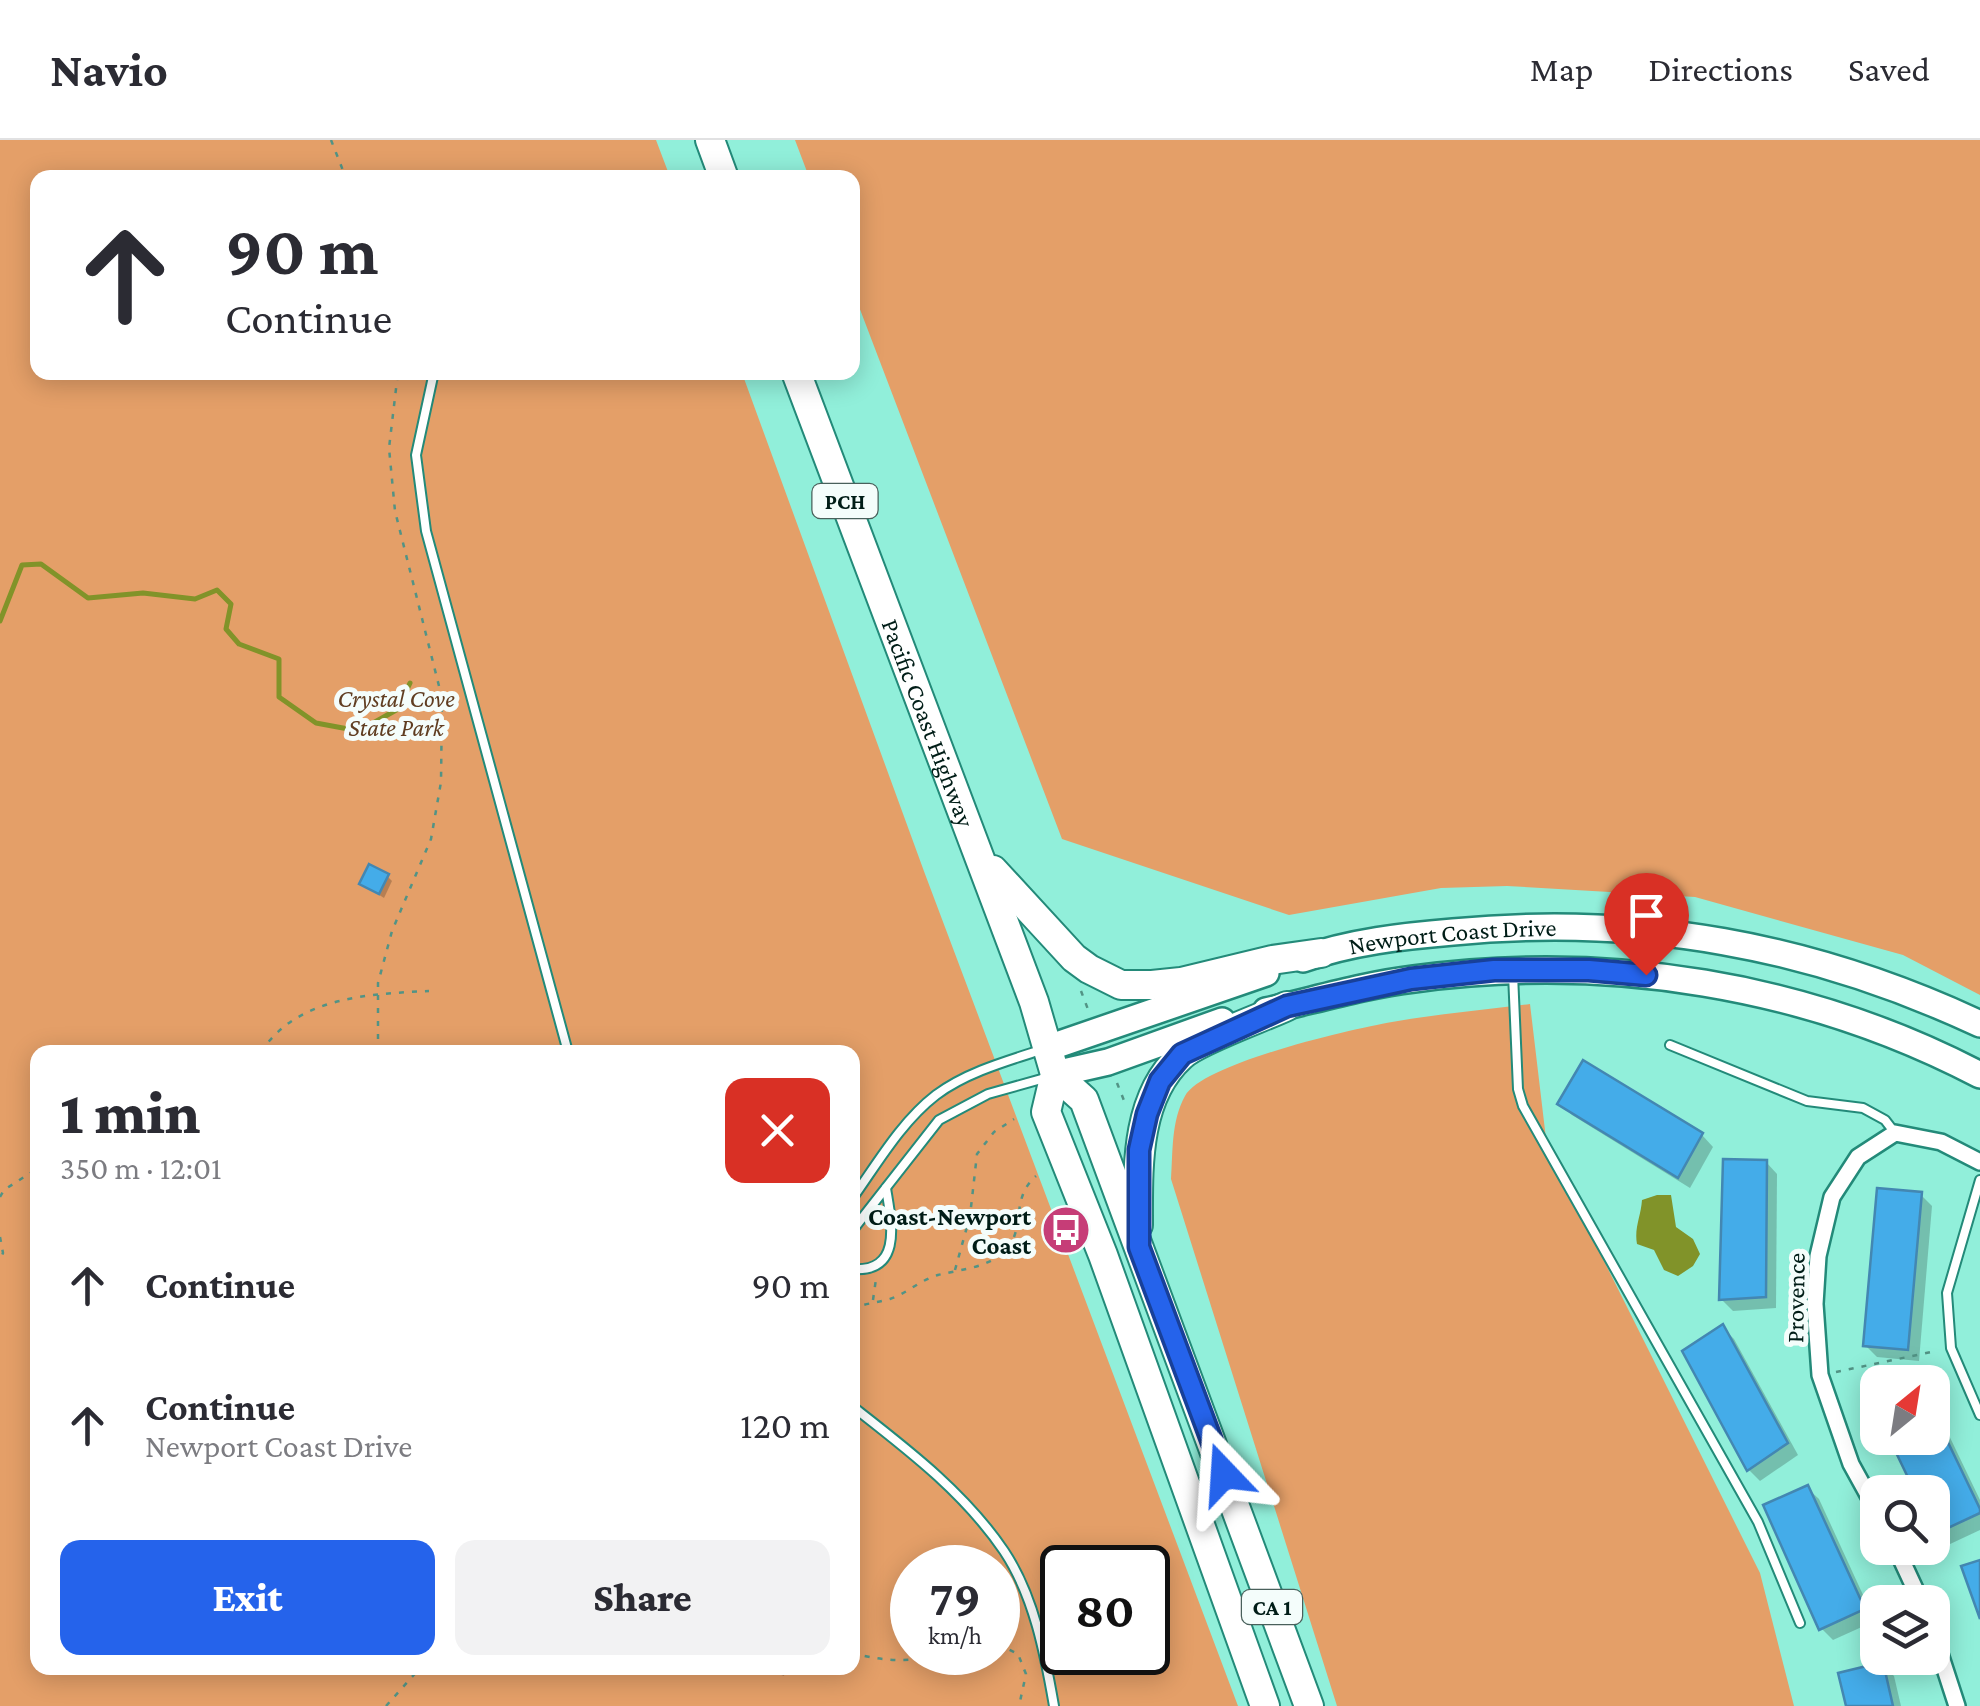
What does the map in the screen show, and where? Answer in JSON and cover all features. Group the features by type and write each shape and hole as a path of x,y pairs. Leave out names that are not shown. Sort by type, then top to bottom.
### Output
{"highway":[{"path":"710,140 721,170"},
{"name":"Pacific Coast Highway","path":"799,380 982,858 1052,1061 1084,1100 1309,1706"},
{"path":"982,858 1074,958 1121,984 1180,982 1272,960 1321,953"},
{"path":"1139,1247 1139,1150 1160,1081 1182,1054 1287,1006"},
{"name":"Pacific Coast Highway","path":"1052,1061 1046,1112 1104,1255 1265,1706"}],"main road":[{"name":"Newport Coast Drive","path":"1052,1061 1321,953 1418,935 1509,926 1572,926 1698,936 1824,962 1980,1024"},
{"name":"Newport Coast Drive","path":"1052,1061 1108,1062 1233,1018 1411,979 1513,970 1589,970 1750,990 1844,1016 1980,1075"}],"street":[{"path":"1895,1133 1941,1142 1980,1162"},
{"name":"Provence","path":"1860,1480 1820,1375 1815,1304 1818,1256 1832,1197 1858,1156 1895,1133"},
{"path":"1947,1675 1957,1706"}],"lane":[{"path":"432,380 416,455 426,532 566,1045"},
{"path":"1513,970 1518,1088 1523,1106 1758,1522 1800,1623"},
{"path":"1670,1046 1807,1101 1864,1108 1884,1120 1895,1133"},
{"path":"860,1221 939,1120 1052,1061"},
{"path":"860,1188 902,1128 935,1096 976,1072 1052,1061"},
{"path":"1980,1180 1947,1293 1951,1348 1980,1415"},
{"path":"860,1269 873,1268 892,1242 886,1188"},
{"path":"860,1412 919,1458 971,1508 1006,1553 1040,1635 1054,1706"}],"path":[{"path":"331,140 343,170"},
{"path":"378,1045 377,994 392,931 431,839 441,782 442,698 394,495 389,448 397,380"},
{"path":"1078,983 1090,1016"},
{"path":"267,1045 286,1022 347,999 428,991"},
{"path":"1077,1008 1086,1005"},
{"path":"1114,1077 1126,1109 1130,1110"},
{"path":"954,1272 970,1216 977,1154 994,1132 1014,1118"},
{"path":"0,1197 30,1173"},
{"path":"860,1306 892,1298 921,1282 995,1258 1009,1246 1025,1186 1036,1176"},
{"path":"0,1237 0,1260"},
{"path":"872,1302 876,1278 873,1268"},
{"path":"1820,1375 1951,1348"},
{"path":"860,1654 890,1663"},
{"path":"1018,1706 1026,1674 1020,1659"},
{"path":"386,1706 414,1675"}],"green space":[{"name":"Crystal Cove State Park","path":"0,140 656,140 667,170 30,170 30,380 745,380 925,874 1238,1706 0,1706"},
{"path":"795,140 1980,140 1980,995 1903,955 1695,897 1507,886 1441,888 1289,915 1062,839 860,309 860,170 806,170"},
{"path":"1530,1004 1547,1147 1760,1573 1794,1706 1337,1706 1171,1179 1177,1116 1185,1096 1197,1084 1219,1071 1280,1049 1392,1022"}],"shaded area":[{"path":"1671,1195 1676,1227 1693,1239 1700,1254 1693,1266 1678,1276 1664,1270 1654,1250 1637,1244 1642,1200"}],"building":[{"path":"369,864 389,874 379,894 359,884"},
{"path":"1583,1060 1703,1133 1678,1178 1557,1104"},
{"path":"1723,1159 1767,1160 1766,1297 1719,1300"},
{"path":"1877,1188 1922,1192 1908,1350 1863,1346"},
{"path":"1723,1324 1788,1443 1747,1471 1682,1351"},
{"path":"1950,1446 1980,1513 1950,1527 1950,1475 1907,1475 1897,1455 1950,1455"},
{"path":"1808,1485 1860,1598 1860,1611 1819,1630 1763,1505"},
{"path":"1980,1560 1980,1619 1961,1566"},
{"path":"1860,1668 1860,1675 1886,1675 1893,1706 1846,1706 1838,1673"}],"waterway":[{"path":"0,621 22,565 41,564 88,598 143,593 195,599 217,590 231,604 226,629 239,644 279,659 279,697 316,723 359,731 398,709 410,683"}],"place":[{"name":"Coast-Newport Coast","path":"1066,1230"}],"route":[{"path":"1224,1474 1139,1247 1139,1150 1147,1114 1160,1081 1182,1054 1287,1006 1411,979 1494,970 1589,970 1646,975"}]}
